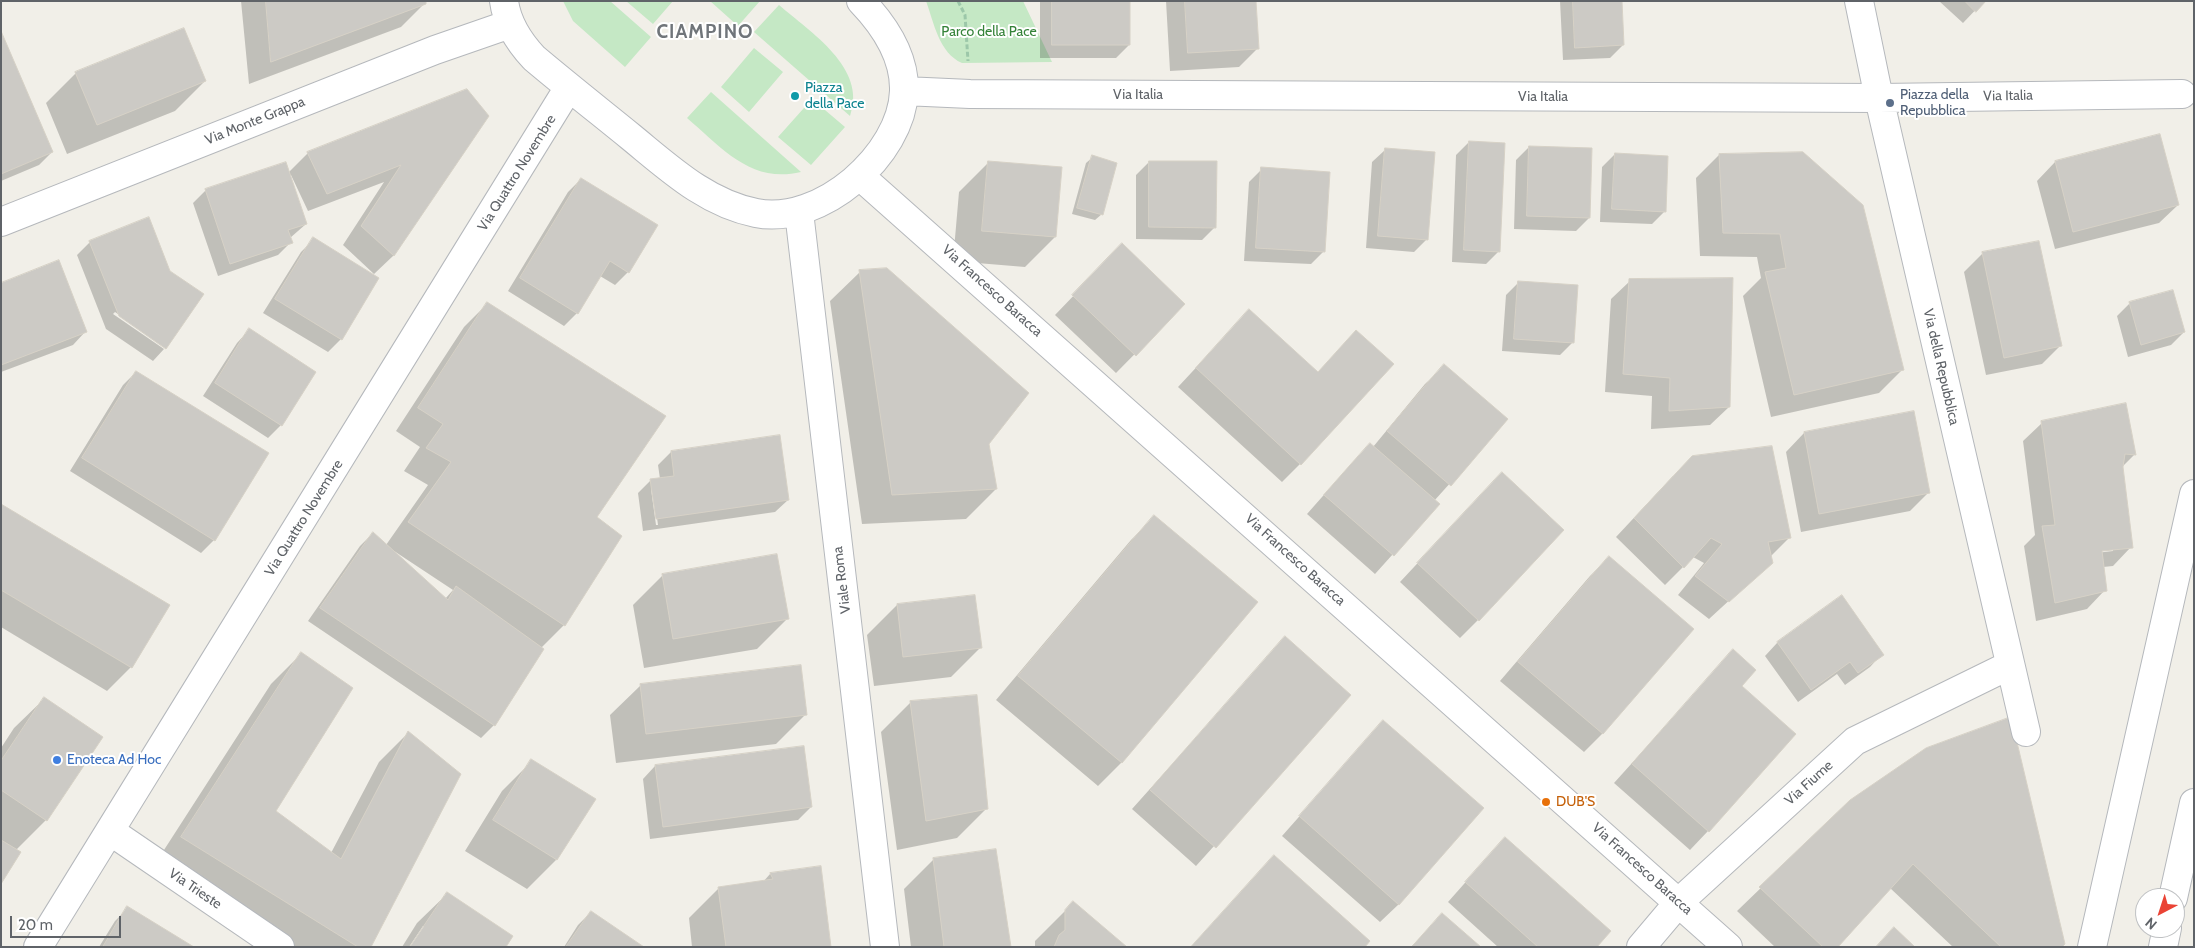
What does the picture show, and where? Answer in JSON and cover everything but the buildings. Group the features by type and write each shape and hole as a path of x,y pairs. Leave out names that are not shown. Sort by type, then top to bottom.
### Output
{"street":[{"path":"507,13 524,47 569,87 684,180 720,202 764,214 786,215 799,212 845,188 860,176 874,159 895,126 903,103 902,68 895,48 881,26 861,1"},
{"name":"Via della Repubblica","path":"1859,1 1879,98 2026,732"},
{"name":"Via Monte Grappa","path":"1,222 435,50 507,13"},
{"name":"Via Quattro Novembre","path":"38,947 569,87"},
{"name":"Via Italia","path":"904,90 970,94 1879,98 2182,94"},
{"name":"Via Francesco Baracca","path":"860,176 1728,947"},
{"name":"Viale Roma","path":"799,212 885,947"},
{"path":"2092,947 2194,494"},
{"name":"Via Fiume","path":"1641,947 1679,902 1855,740 2010,666"},
{"path":"2175,888 2194,803"},
{"name":"Via Trieste","path":"110,831 280,947"}],"path":[{"path":"958,1 966,15 970,94"}],"green space":[{"path":"563,1 610,1 651,37 625,67 573,21"},
{"path":"626,1 673,1 653,24"},
{"path":"710,1 760,1 738,26"},
{"name":"Parco della Pace","path":"926,1 1023,1 1052,62 962,63 954,58 943,45"},
{"path":"779,5 820,39 844,67 851,82 853,99 850,116 754,32"},
{"path":"754,48 783,72 749,112 721,87"},
{"path":"711,92 801,172 767,173 752,168 738,161 725,151 687,118"},
{"path":"812,99 845,127 811,165 778,137"}],"place":[{"name":"Piazza della Pace","path":"795,96"},
{"name":"Piazza della Repubblica","path":"1890,103"},
{"name":"Enoteca Ad Hoc","path":"57,760"},
{"name":"DUB'S","path":"1546,802"}],"district":[{"name":"CIAMPINO","path":"705,32"}]}
